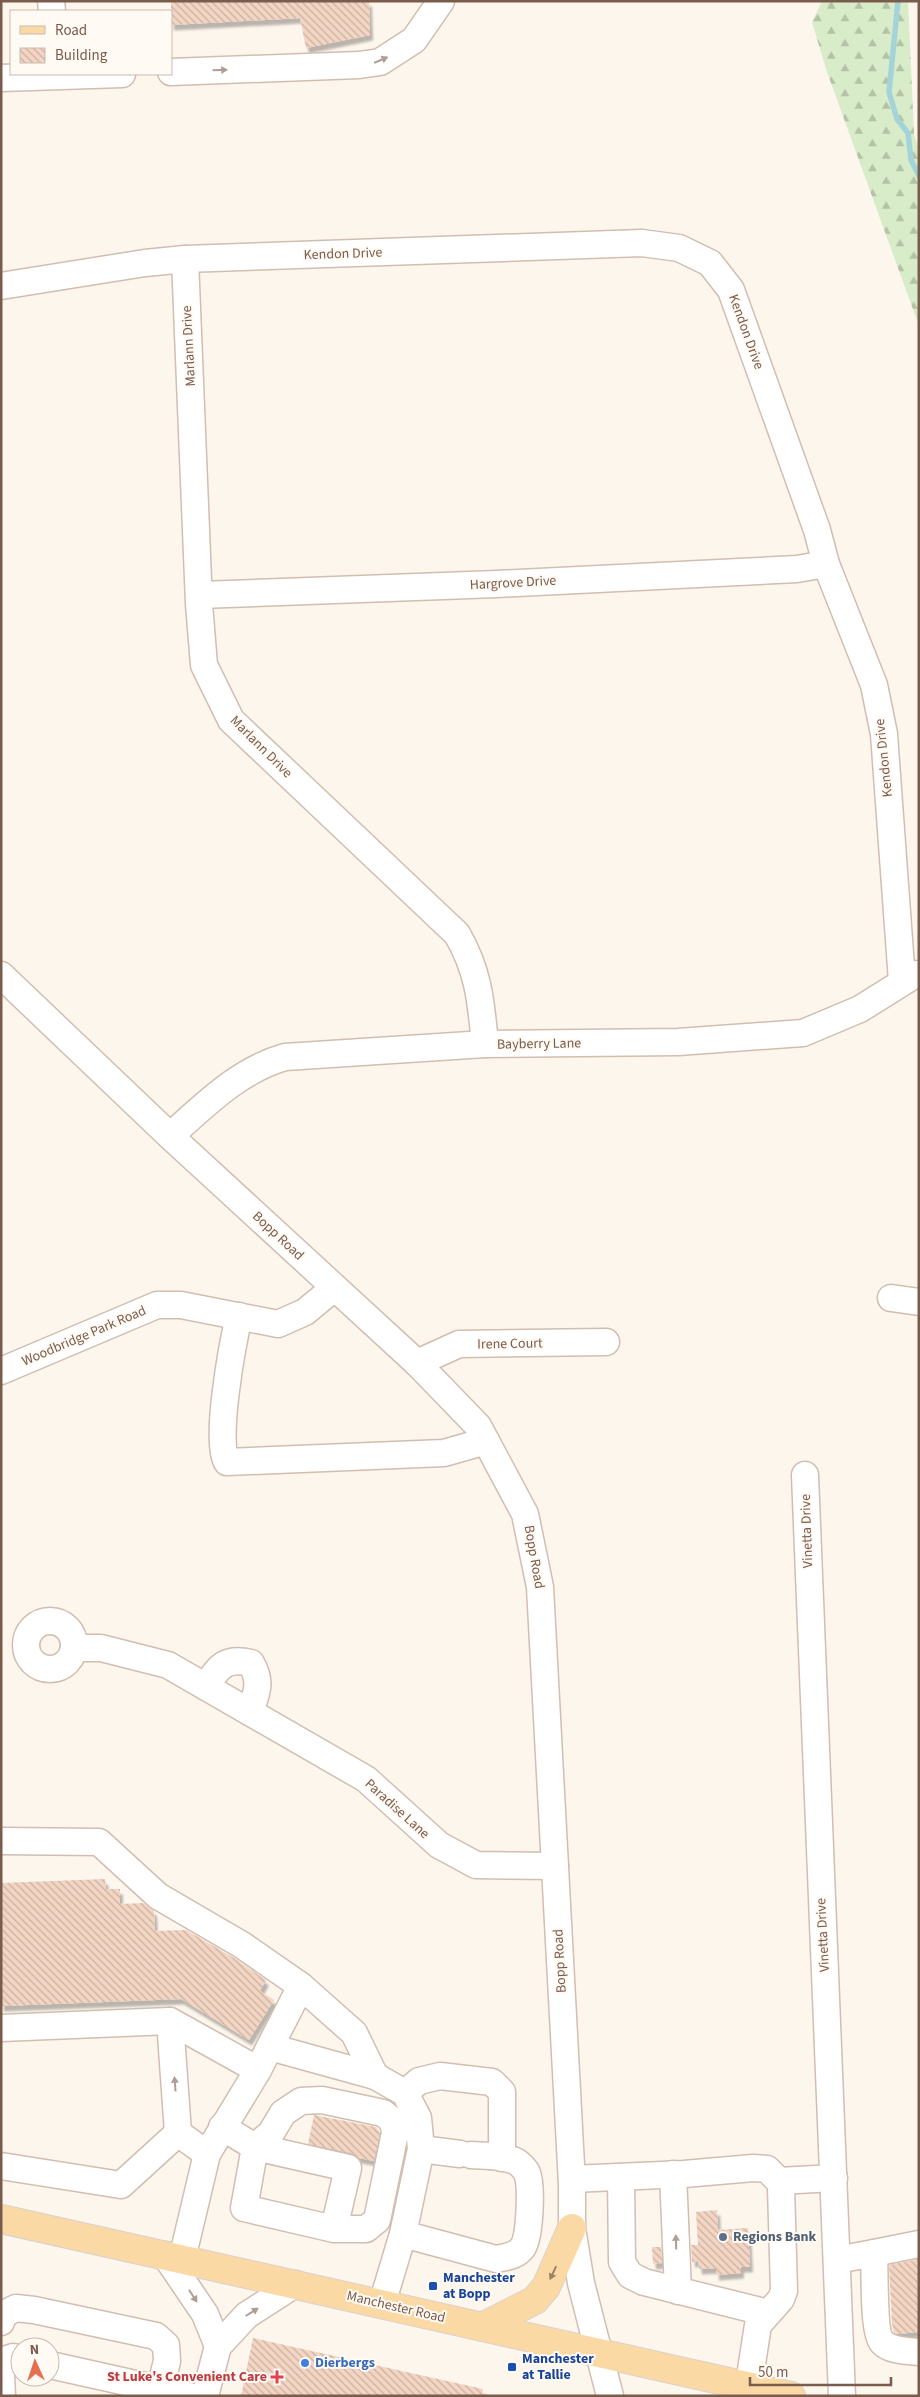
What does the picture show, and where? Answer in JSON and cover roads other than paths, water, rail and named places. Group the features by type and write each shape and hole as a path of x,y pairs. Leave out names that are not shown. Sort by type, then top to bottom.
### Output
{"main road":[{"name":"Manchester Road","path":"3,2221 295,2284 721,2381 765,2393"},
{"path":"482,2327 535,2300 546,2287 572,2228"},
{"path":"695,2396 721,2381"}],"street":[{"path":"172,72 380,62 414,40 441,1"},
{"path":"1,78 56,75"},
{"name":"Kendon Drive","path":"1,286 117,267 185,259 642,243 679,248 710,263 731,290 817,530 826,564 874,685 884,734 910,977"},
{"name":"Marlann Drive","path":"185,259 204,665 231,720 457,934 466,949 478,984 484,1044"},
{"name":"Hargrove Drive","path":"200,595 516,583 797,569 826,564"},
{"name":"Bayberry Lane","path":"170,1136 236,1080 277,1059 307,1054 484,1044 678,1042 803,1033 860,1009 910,977"},
{"name":"Bopp Road","path":"5,985 417,1363 478,1426 525,1514 540,1588 572,2180 572,2228 581,2283 610,2396"},
{"name":"Woodbridge Park Road","path":"1,1371 157,1305 180,1305 278,1324 305,1312 334,1288"},
{"path":"892,1298 919,1302"},
{"path":"239,1316 230,1354 224,1417 223,1456 227,1462 444,1453 486,1441"},
{"name":"Irene Court","path":"417,1363 459,1344 606,1342"},
{"name":"Vinetta Drive","path":"805,1475 842,2396"},
{"name":"Paradise Lane","path":"74,1648 101,1648 168,1665 366,1779 439,1845 476,1865 555,1866"},
{"path":"206,1687 214,1674 225,1663 236,1659 250,1663 258,1675 258,1689 250,1712"},
{"path":"1,1841 100,1842 158,1896 242,1945 301,1986 354,2033 376,2076"},
{"path":"218,2346 204,2314 174,2257 207,2154 264,2058 301,1986"},
{"path":"170,2021 178,2133"},
{"path":"1,2028 170,2021 264,2058 376,2076 405,2093 418,2118 421,2149 403,2234 382,2304"},
{"path":"405,2093 419,2081 440,2076 492,2082 502,2092 502,2158"},
{"path":"322,2100 374,2111 383,2113 393,2121 395,2133 377,2220 366,2229 334,2229 244,2208 255,2147 272,2133 283,2113 301,2101 322,2100"},
{"path":"222,2128 255,2147 348,2168 334,2229"},
{"path":"178,2133 207,2154"},
{"path":"1,2166 121,2185 178,2133"},
{"path":"403,2234 496,2258 511,2256 523,2248 528,2236 529,2189 527,2172 518,2162 502,2158 421,2149"},
{"path":"572,2180 753,2168 767,2169 779,2180 782,2192 784,2282 781,2299 758,2325 765,2393"},
{"path":"673,2174 678,2291"},
{"path":"621,2177 622,2262 637,2280 768,2313"},
{"path":"779,2180 834,2178"},
{"path":"837,2260 919,2244"},
{"path":"874,2254 877,2330 881,2342 889,2347 919,2352"},
{"path":"205,2396 218,2346 247,2315 295,2284"},
{"path":"1,2322 4,2314 16,2308 34,2310 156,2336 166,2345 167,2361 160,2389"},
{"path":"1,2366 4,2360 10,2358"},
{"path":"60,2367 189,2396"},
{"path":"1,2375 2,2396"}],"waterway":[{"path":"898,1 889,92 897,119 908,133 911,160 919,176"}],"place":[{"name":"Regions Bank","path":"723,2237"},
{"name":"Manchester at Bopp","path":"433,2286"},
{"name":"Dierbergs","path":"305,2363"},
{"name":"Manchester at Tallie","path":"512,2367"},
{"name":"St Luke's Convenient Care","path":"277,2377"}]}
